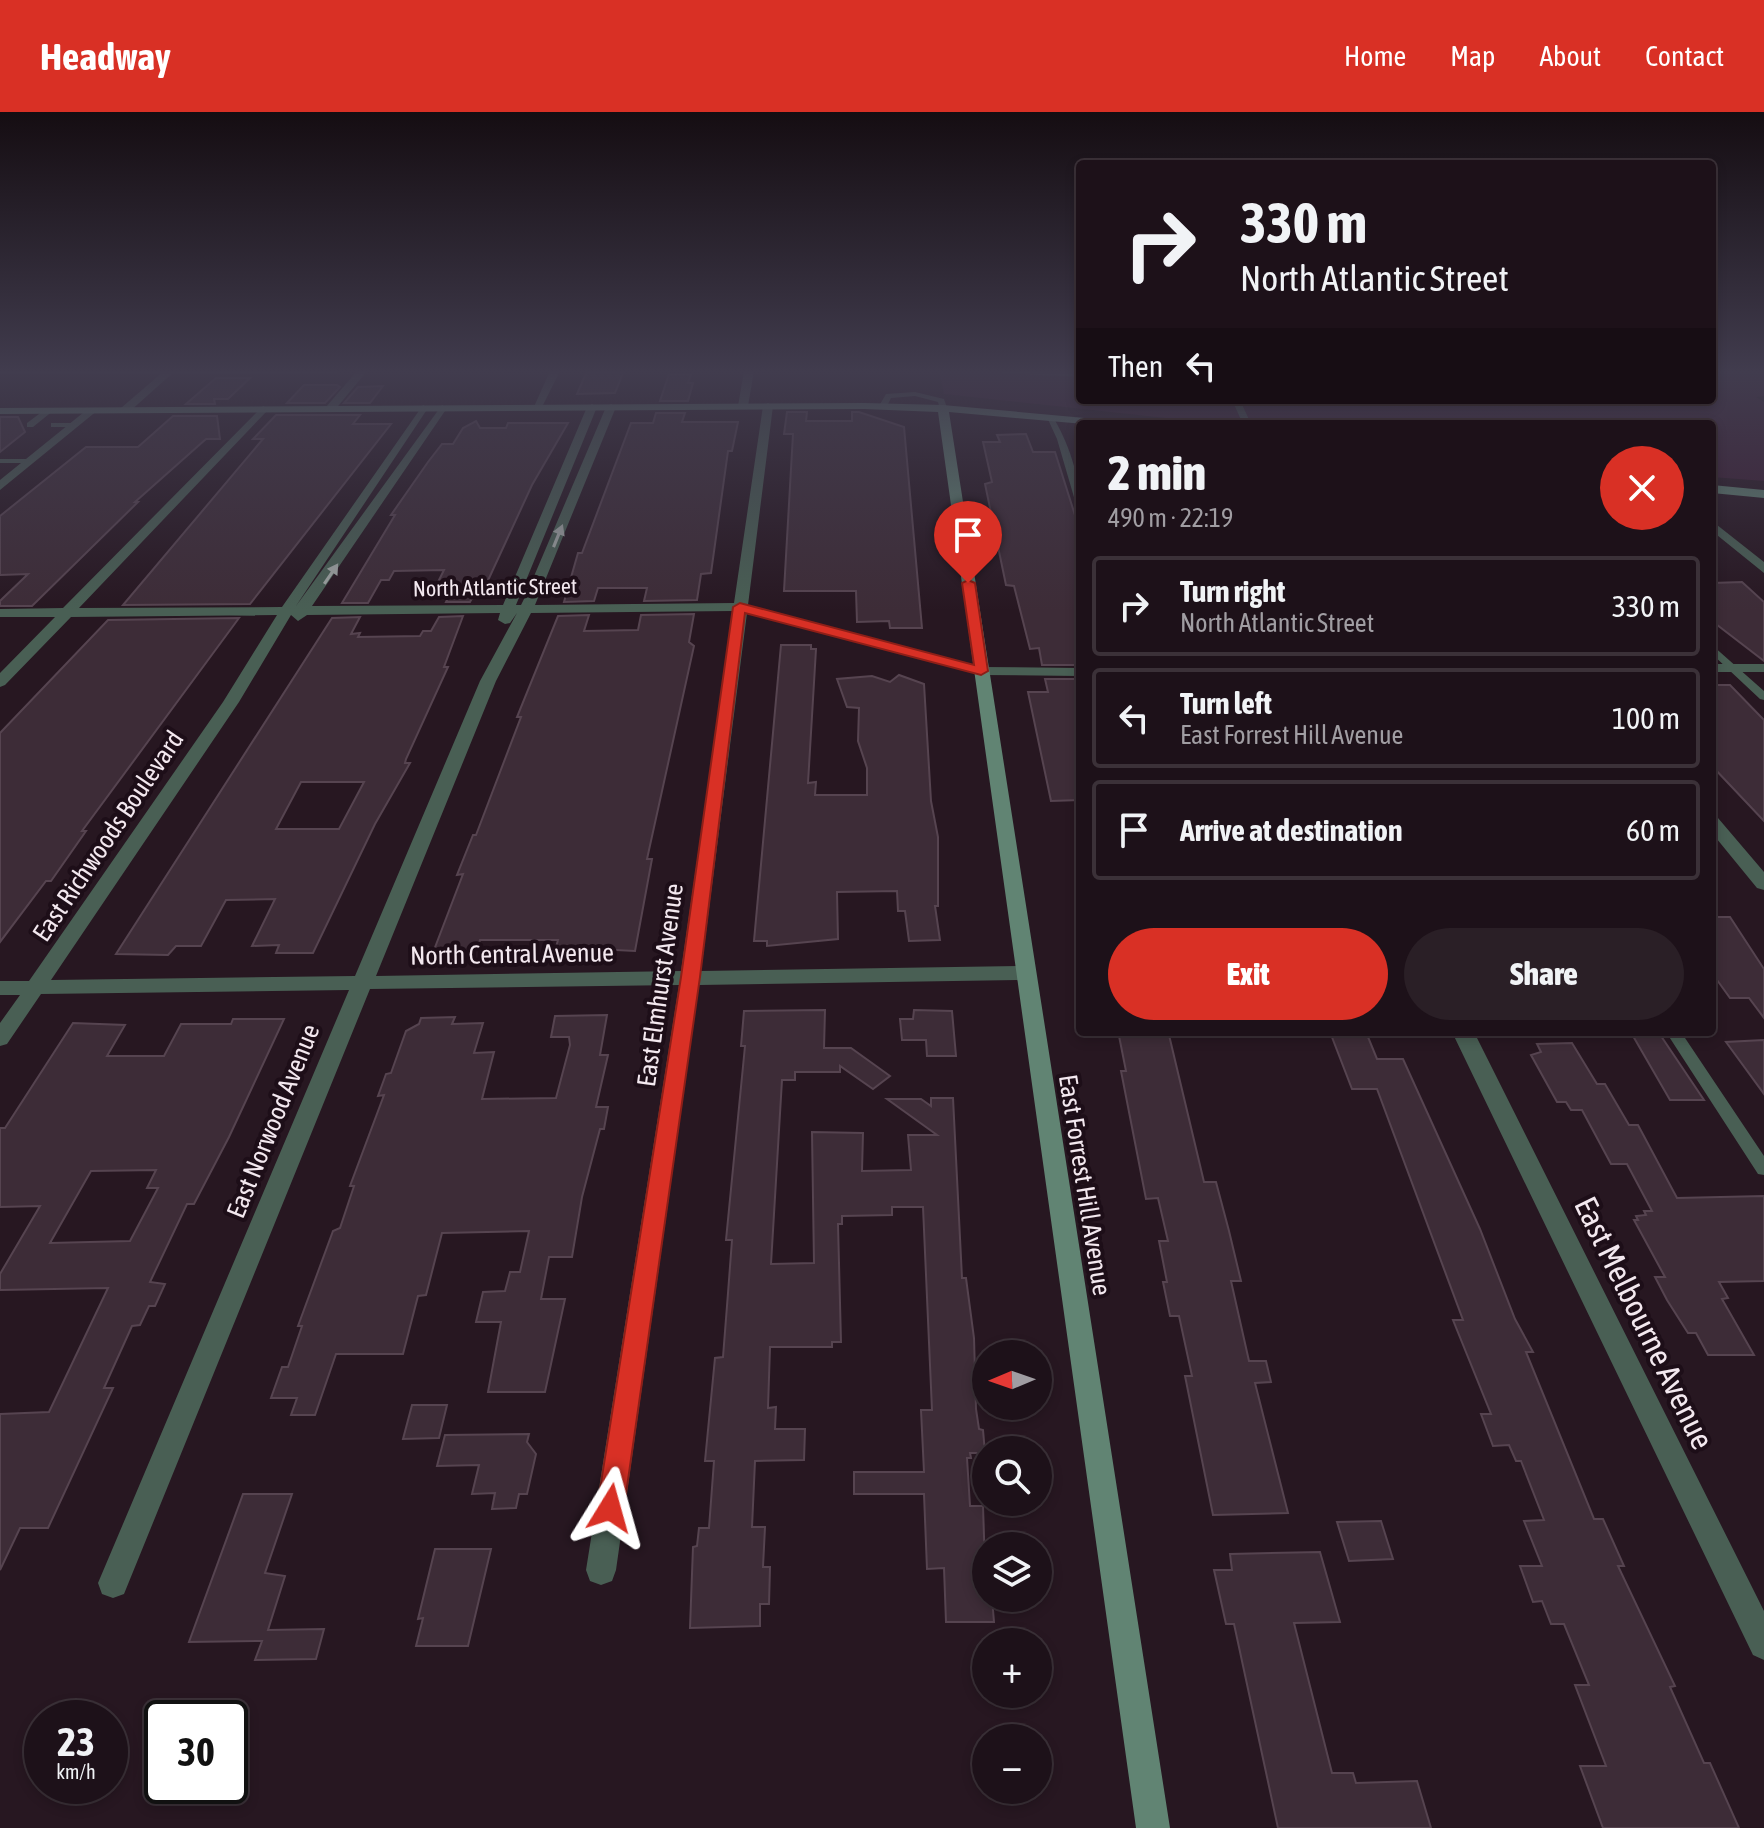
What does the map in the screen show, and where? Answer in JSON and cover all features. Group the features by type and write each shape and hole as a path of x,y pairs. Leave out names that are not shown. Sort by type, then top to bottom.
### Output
{"main road":[{"name":"East Forrest Hill Avenue","path":"949,451 1153,1828"},
{"path":"1716,489 1764,494"}],"street":[{"path":"0,486 42,451"},
{"path":"0,682 222,451"},
{"name":"East Richwoods Boulevard","path":"0,1039 231,702 286,611 394,451"},
{"name":"East Richwoods Boulevard","path":"231,702 304,611 413,451"},
{"name":"East Norwood Avenue","path":"488,681 508,609 574,451"},
{"name":"East Norwood Avenue","path":"113,1583 488,681 526,609 592,451"},
{"name":"East Elmhurst Avenue","path":"601,1570 690,977 762,451"},
{"path":"1716,528 1764,569"},
{"name":"North Atlantic Street","path":"0,613 740,607 981,671 1076,672"},
{"path":"1716,668 1764,668"},
{"path":"1716,827 1764,884"},
{"name":"North Central Avenue","path":"0,988 1025,973"},
{"name":"East Melbourne Avenue","path":"1465,1036 1764,1644"}],"lane":[{"path":"1065,451 1076,490"},
{"path":"0,461 30,461"},
{"path":"1716,652 1764,697"},
{"path":"1676,1036 1764,1169"}],"shaded area":[{"path":"1716,451 1764,451 1764,481 1716,477"}],"building":[{"path":"81,451 192,451 135,502 138,502 32,606 0,606 0,601 28,574 0,575 0,516"},
{"path":"253,451 370,451 250,604 123,605"},
{"path":"436,451 552,451 532,485 485,587 478,587 470,602 446,602 452,590 434,590 444,570 394,571 389,580 381,580 368,603 342,603 395,515 391,515"},
{"path":"620,451 728,451 711,573 701,574 697,600 644,601 647,588 598,588 594,601 564,602 578,553 582,553"},
{"path":"792,451 906,451 922,628 890,628 889,621 857,622 856,591 784,591"},
{"path":"985,451 1055,452 1076,518 1076,665 1042,665 1039,648 1030,649 1014,586 1006,585 985,484 992,482"},
{"path":"1742,582 1764,602 1764,661 1716,624 1716,583"},
{"path":"694,614 689,642 694,646 647,859 652,859 635,951 556,947 558,940 480,940 477,950 434,950 463,874 457,875 473,835 476,835 521,717 517,717 558,616 589,615 584,631 638,630 641,615"},
{"path":"463,616 444,667 448,667 406,759 405,763 410,763 375,824 313,953 276,953 279,945 252,946 275,899 226,900 201,946 176,946 168,955 116,954 332,618 360,617 351,634 360,633 358,637 420,636 423,631 431,631 439,617","holes":["301,782 364,782 339,829 276,829"]},
{"path":"239,618 82,831 86,831 51,881 46,881 0,942 0,733 108,620"},
{"path":"781,645 811,645 811,649 816,649 808,783 816,782 815,795 867,795 867,768 858,741 859,708 847,707 837,679 872,676 890,682 899,675 924,684 931,801 938,837 938,906 935,906 940,940 909,941 905,911 898,911 897,891 837,892 838,939 767,946 767,941 754,941"},
{"path":"1045,679 1076,679 1076,800 1051,801 1028,692 1048,692"},
{"path":"1716,685 1730,685 1764,720 1764,821 1716,770"},
{"path":"1716,917 1730,917 1764,969 1764,1018 1749,998 1730,998 1716,979"},
{"path":"825,1010 824,1048 851,1048 890,1076 873,1089 840,1066 840,1072 795,1072 795,1080 782,1080 771,1264 814,1263 812,1132 863,1133 862,1171 911,1170 908,1135 937,1135 887,1099 921,1099 931,1106 931,1098 953,1098 962,1278 966,1278 974,1338 972,1420 978,1420 984,1436 972,1436 971,1458 967,1458 972,1516 983,1516 984,1532 972,1532 972,1612 993,1612 994,1622 946,1622 944,1568 927,1569 924,1494 854,1494 854,1472 924,1472 921,1410 932,1410 923,1207 892,1207 892,1215 842,1216 842,1224 838,1224 841,1342 832,1342 832,1347 770,1347 768,1408 776,1407 775,1429 805,1429 804,1460 755,1461 752,1527 765,1527 763,1567 770,1567 769,1604 760,1604 760,1626 690,1628 693,1547 697,1546 699,1528 709,1528 714,1461 705,1461 715,1358 723,1357 732,1240 726,1240 745,1046 741,1046 744,1011"},
{"path":"914,1010 952,1011 956,1056 927,1056 926,1040 902,1040 900,1019 913,1019"},
{"path":"607,1015 600,1055 608,1055 596,1107 608,1107 604,1129 600,1129 582,1197 572,1257 549,1257 541,1299 565,1299 545,1392 488,1392 501,1322 476,1322 483,1292 505,1291 510,1272 520,1272 529,1231 442,1233 426,1295 418,1296 403,1354 336,1354 315,1415 291,1415 297,1398 271,1398 282,1367 288,1367 302,1326 298,1326 333,1231 340,1228 354,1186 350,1186 384,1095 378,1096 386,1074 391,1073 406,1031 419,1024 421,1018 455,1017 452,1024 483,1023 474,1053 494,1052 482,1099 556,1098 570,1045 569,1037 551,1037 555,1016"},
{"path":"233,1019 284,1019 229,1137 194,1204 187,1204 150,1282 165,1284 155,1306 149,1306 140,1325 132,1326 104,1388 113,1388 48,1528 20,1528 0,1570 0,1414 49,1412 108,1288 0,1290 0,1274 40,1206 0,1207 0,1128 5,1128 73,1023 125,1025 107,1056 164,1056 181,1024 231,1024","holes":["156,1170 147,1188 158,1188 130,1241 50,1243 91,1171"]},
{"path":"1119,1036 1169,1036 1204,1182 1216,1182 1229,1231 1241,1281 1231,1281 1249,1361 1266,1361 1271,1382 1255,1383 1288,1513 1213,1515 1185,1376 1192,1376 1179,1316 1170,1316 1163,1282 1167,1282 1159,1241 1168,1241 1158,1198 1146,1199 1121,1071 1126,1071"},
{"path":"1332,1036 1368,1036 1377,1059 1403,1059 1480,1229 1515,1319 1533,1352 1526,1352 1594,1519 1603,1519 1624,1566 1618,1566 1675,1686 1670,1687 1704,1763 1710,1763 1739,1828 1603,1828 1580,1766 1606,1766 1575,1685 1589,1685 1564,1624 1551,1624 1542,1601 1533,1602 1520,1566 1542,1566 1524,1521 1544,1520 1521,1461 1516,1461 1509,1445 1493,1446 1481,1414 1491,1414 1453,1320 1463,1320 1377,1089 1352,1089"},
{"path":"1633,1036 1661,1036 1704,1100 1670,1100"},
{"path":"1764,1040 1764,1094 1726,1042"},
{"path":"1572,1043 1597,1084 1605,1084 1629,1125 1638,1125 1677,1198 1764,1196 1764,1281 1719,1282 1728,1298 1722,1299 1754,1355 1708,1355 1696,1333 1688,1333 1667,1300 1655,1277 1665,1277 1634,1220 1638,1220 1636,1216 1646,1215 1644,1211 1652,1211 1627,1164 1611,1164 1582,1110 1571,1110 1566,1102 1557,1102 1531,1055 1541,1052 1537,1044"},
{"path":"412,1405 447,1405 439,1438 403,1439"},
{"path":"529,1434 527,1442 536,1454 527,1494 519,1494 516,1508 492,1509 495,1493 472,1494 479,1465 437,1466 445,1435"},
{"path":"243,1494 292,1494 265,1573 285,1576 268,1630 324,1629 316,1659 255,1660 262,1641 189,1642"},
{"path":"1381,1521 1393,1559 1349,1561 1337,1522"},
{"path":"435,1549 491,1549 468,1646 416,1646 423,1618 418,1619"},
{"path":"1320,1552 1340,1622 1294,1623 1332,1773 1353,1773 1356,1783 1417,1781 1431,1828 1278,1828 1234,1624 1226,1624 1214,1570 1232,1570 1230,1554"}],"route":[{"path":"610,1508 690,977 740,607 981,671 968,583"}]}
